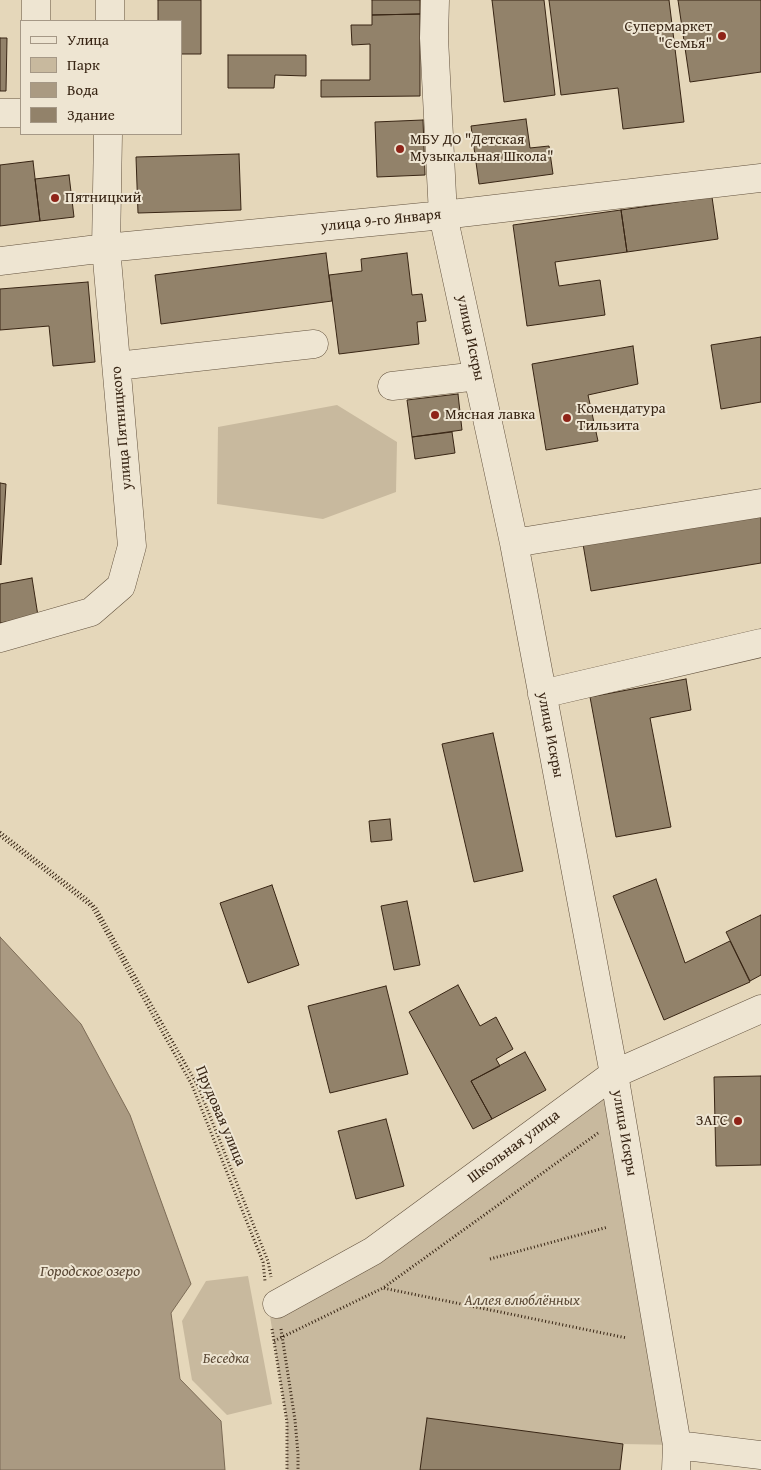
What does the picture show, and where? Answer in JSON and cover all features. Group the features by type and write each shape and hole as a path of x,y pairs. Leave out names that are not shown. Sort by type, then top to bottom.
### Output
{"street":[{"path":"36,0 36,20"},
{"path":"110,0 110,20"},
{"name":"улица Искры","path":"435,0 434,38 443,215 514,543 614,1074 676,1457"},
{"path":"0,113 20,113"},
{"name":"улица Пятницкого","path":"0,638 91,612 120,586 132,546 106,248 108,135"},
{"name":"улица 9-го Января","path":"0,261 106,248 443,215 761,178"},
{"path":"117,366 314,344"},
{"path":"392,386 478,376"},
{"path":"514,543 761,503"},
{"path":"542,694 761,643"},
{"name":"Школьная улица","path":"272,1307 373,1251 614,1074 761,1009"},
{"path":"676,1457 761,1455"}],"path":[{"name":"Прудовая улица","path":"0,832 96,908 198,1086 268,1261 272,1307 282,1338 295,1420 298,1470"},
{"path":"0,836 92,907 192,1085 262,1262 272,1307 274,1341 287,1422 287,1470"},
{"path":"274,1341 383,1288 621,1117"},
{"path":"490,1259 608,1227"},
{"path":"383,1288 627,1338"}],"green space":[{"path":"337,405 397,442 396,492 323,519 217,504 218,427"},
{"name":"Аллея влюблённых","path":"614,1074 677,1445 623,1444 427,1418 420,1470 287,1470 287,1422 269,1310"},
{"name":"Беседка","path":"248,1276 272,1404 227,1415 192,1380 182,1321 206,1281"}],"water":[{"name":"Городское озеро","path":"0,937 81,1024 130,1115 191,1284 171,1313 180,1379 221,1421 225,1470 0,1470"}],"building":[{"path":"158,0 201,0 201,54 182,54 182,20 158,20"},
{"path":"372,0 420,0 420,14 372,15"},
{"path":"492,0 544,0 555,95 504,102"},
{"path":"549,0 669,0 684,122 623,129 618,88 561,95"},
{"name":"Супермаркет \"Семья\"","path":"678,0 761,0 761,72 690,82"},
{"path":"420,14 420,96 321,97 321,80 370,80 370,44 352,45 351,25 372,25 372,15"},
{"path":"0,38 7,38 6,91 0,91"},
{"path":"228,55 306,55 306,76 275,75 274,88 228,88"},
{"path":"526,119 530,148 549,146 553,174 479,184 471,126"},
{"name":"МБУ ДО \"Детская Музыкальная Школа\"","path":"423,120 425,175 377,177 375,122"},
{"path":"239,154 241,210 138,213 136,157"},
{"path":"33,161 40,221 0,226 0,165"},
{"name":"Пятницкий","path":"69,175 74,217 40,221 35,179"},
{"path":"712,197 718,239 627,252 621,210"},
{"path":"621,210 627,252 555,262 559,286 600,280 605,315 527,326 513,225"},
{"path":"326,253 332,301 161,324 155,275"},
{"path":"407,253 412,295 422,294 426,321 417,322 419,344 339,354 329,275 362,271 361,259"},
{"path":"88,282 95,362 53,366 49,326 0,330 0,289"},
{"path":"761,337 761,402 721,409 711,345"},
{"name":"Комендатура Тильзита","path":"633,346 638,384 588,395 598,441 546,450 532,364"},
{"name":"Мясная лавка","path":"458,394 462,430 412,437 407,400"},
{"path":"452,432 455,453 415,459 412,437"},
{"path":"0,483 6,484 1,565 0,564"},
{"path":"761,514 761,563 591,591 583,544"},
{"path":"32,578 38,616 0,623 0,584"},
{"path":"686,679 691,710 650,718 671,827 616,837 590,697"},
{"path":"493,733 523,871 474,882 442,744"},
{"path":"390,819 392,840 371,842 369,821"},
{"path":"656,879 685,963 730,941 750,982 664,1020 613,896"},
{"path":"272,885 299,965 248,983 220,903"},
{"path":"407,901 420,965 394,970 381,906"},
{"path":"761,915 761,975 750,981 726,932"},
{"path":"458,985 480,1026 496,1017 513,1049 496,1059 500,1066 471,1081 492,1119 473,1129 409,1012"},
{"path":"386,986 408,1074 330,1093 308,1006"},
{"path":"525,1052 546,1090 492,1119 471,1081"},
{"name":"ЗАГС","path":"761,1076 761,1165 716,1166 714,1077"},
{"path":"386,1119 404,1186 356,1199 338,1131"},
{"path":"427,1418 623,1444 620,1470 420,1470"}],"place":[{"name":"Супермаркет \"Семья\"","path":"722,36"},
{"name":"МБУ ДО \"Детская Музыкальная Школа\"","path":"400,149"},
{"name":"Пятницкий","path":"55,198"},
{"name":"Мясная лавка","path":"435,415"},
{"name":"Комендатура Тильзита","path":"567,418"},
{"name":"ЗАГС","path":"738,1121"}]}
